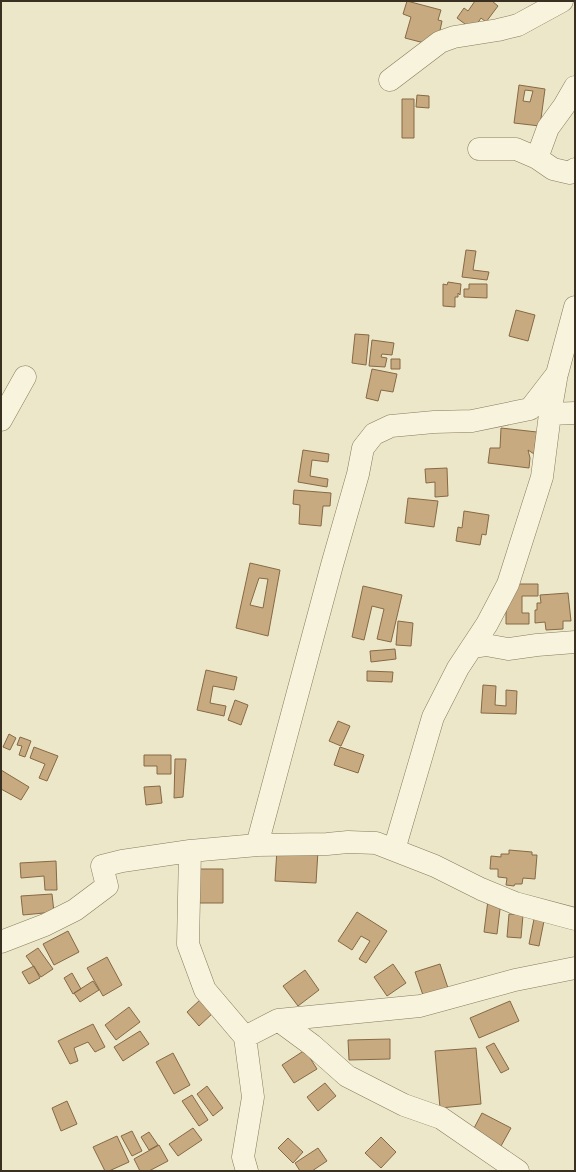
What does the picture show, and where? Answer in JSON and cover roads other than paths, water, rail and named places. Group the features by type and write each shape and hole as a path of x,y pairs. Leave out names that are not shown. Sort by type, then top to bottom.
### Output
{"street":[{"path":"390,80 440,42 454,37 498,30 518,25 562,1"},
{"path":"537,158 548,128 564,106 575,87"},
{"path":"479,150 516,149 537,158 553,169 573,177"},
{"path":"394,850 433,717 458,668 487,624 508,584 542,477 557,374 575,307"},
{"path":"257,846 332,565 358,474 363,448 374,434 391,426 434,422 472,421 530,410 557,374"},
{"path":"1,420 25,377"},
{"path":"550,414 575,413"},
{"path":"472,647 486,645 508,649 575,642"},
{"path":"1,942 45,925 75,910 107,886 102,866 122,860 190,851 348,842 376,842 435,866 515,903 575,919"},
{"path":"190,851 188,944 205,990 245,1037 252,1097 243,1157 247,1171"},
{"path":"245,1037 278,1020 420,1006 515,980 575,968"},
{"path":"278,1020 312,1045 347,1076 404,1105 441,1118 518,1171"}]}
